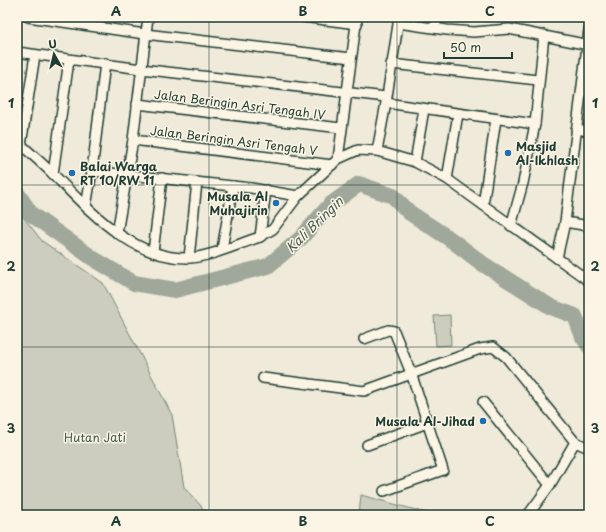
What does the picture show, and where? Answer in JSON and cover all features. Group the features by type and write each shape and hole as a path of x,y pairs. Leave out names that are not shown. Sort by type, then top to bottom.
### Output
{"street":[{"path":"28,17 145,34 351,58"},
{"path":"117,233 133,140 148,17"},
{"path":"303,17 357,20 347,93 335,162"},
{"path":"435,28 437,17"},
{"path":"377,151 398,20 435,28 474,32 509,29 588,45"},
{"path":"557,258 565,222 576,129 585,89 589,30"},
{"path":"511,226 523,183 535,124 538,80 544,35"},
{"path":"17,52 141,69 347,93 458,114 535,124"},
{"path":"35,55 19,143 86,207 117,233 153,252 189,258 202,256 260,237 272,229 298,196 335,162 358,150 377,151 415,162 448,179 589,281"},
{"path":"53,174 69,60"},
{"path":"86,207 92,171 105,63"},
{"path":"392,64 538,80"},
{"name":"Jalan Beringin Asri Tengah IV","path":"137,104 341,128"},
{"path":"415,162 424,108"},
{"path":"448,179 458,114"},
{"path":"483,205 496,119"},
{"path":"576,129 589,130"},
{"name":"Jalan Beringin Asri Tengah V","path":"133,140 335,162"},
{"path":"92,171 266,190 298,196"},
{"path":"153,252 162,178"},
{"path":"189,258 197,182"},
{"path":"222,249 233,186"},
{"path":"260,237 266,190"},
{"path":"565,222 589,226"},
{"path":"364,339 388,330 394,331 412,373 443,470 384,492"},
{"path":"262,378 364,391 480,349 493,347 506,357 575,442 589,448"},
{"path":"483,402 550,485"},
{"path":"367,445 427,423"},
{"path":"528,515 550,485 575,442"}],"green space":[{"name":"Hutan Jati","path":"17,209 42,241 103,283 172,415 184,487 209,515 17,515"},
{"path":"450,315 451,345 436,346 434,316"},
{"path":"361,495 434,515 359,515"}],"waterway":[{"name":"Kali Bringin","path":"17,193 31,214 94,259 134,283 175,290 268,266 301,238 330,205 359,184 393,196 410,213 450,239 483,264 551,307 575,316 583,337 589,346"}],"place":[{"name":"Masjid Al-Ikhlash","path":"508,153"},
{"name":"Balai Warga RT 10/RW 11","path":"72,173"},
{"name":"Musala Al Muhajirin","path":"276,203"},
{"name":"Musala Al-Jihad","path":"483,421"}]}
